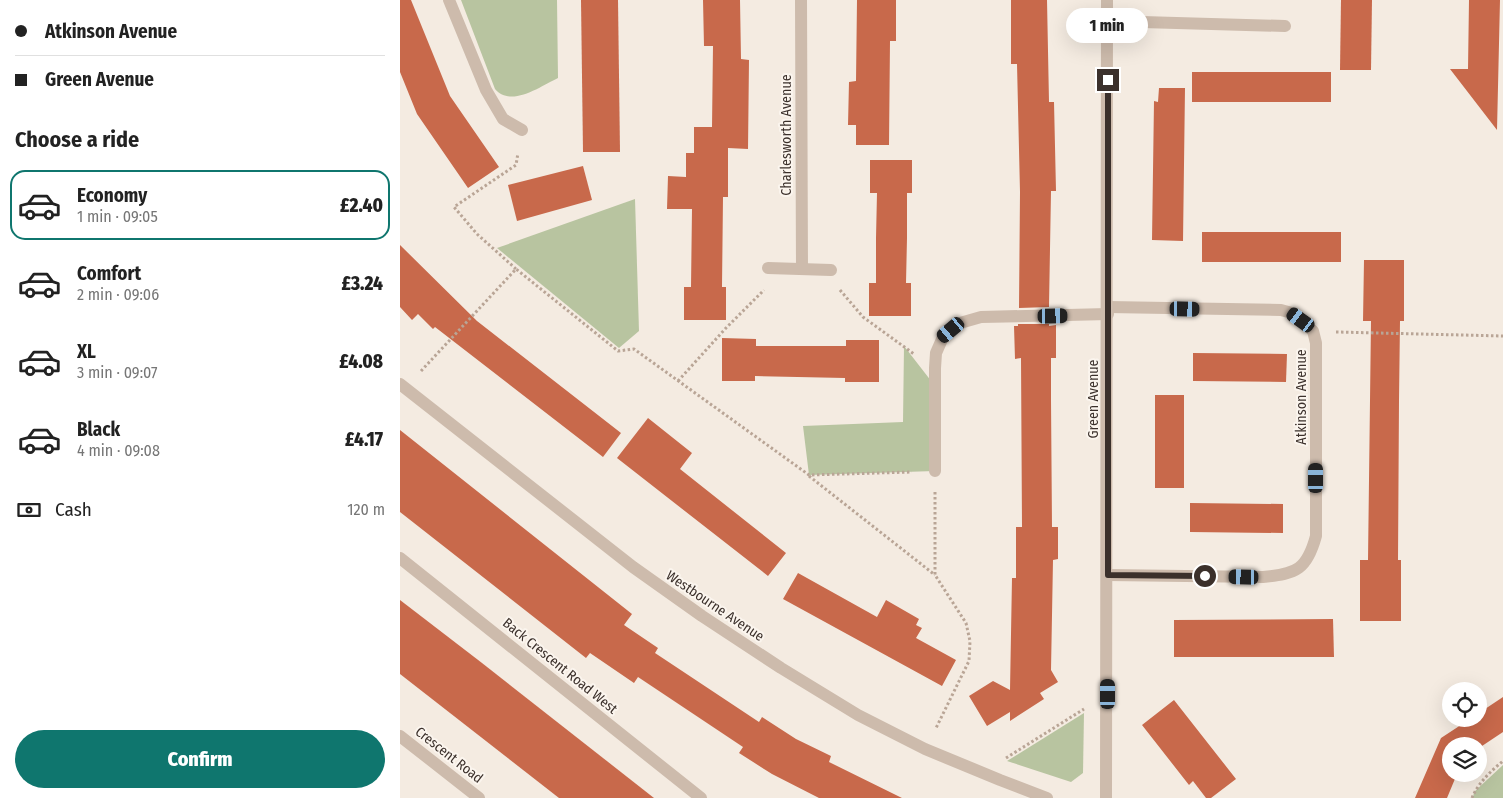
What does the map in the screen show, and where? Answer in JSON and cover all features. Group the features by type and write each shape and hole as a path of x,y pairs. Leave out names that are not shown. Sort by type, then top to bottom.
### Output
{"street":[{"path":"449,0 486,90 503,119 522,130"},
{"name":"Charlesworth Avenue","path":"800,0 802,269"},
{"name":"Green Avenue","path":"1106,798 1108,694 1108,0"},
{"path":"1108,22 1285,26"},
{"path":"768,268 831,270"},
{"name":"Atkinson Avenue","path":"935,471 936,353 943,337 960,323 981,317 1108,311 1281,310 1292,313 1313,331 1316,343 1316,536 1306,563 1294,571 1279,576 1263,577 1108,575"},
{"name":"Westbourne Avenue","path":"402,392 633,566 702,616 781,668 858,715 925,749 1047,798"},
{"name":"Back Crescent Road West","path":"400,558 701,798"},
{"name":"Crescent Road","path":"400,736 479,798"}],"path":[{"path":"522,130 516,165 454,207 477,234 618,351 634,349 809,475 935,575 966,622 970,641 969,661 925,749"},
{"path":"402,392 516,268"},
{"path":"678,381 726,328 767,287 768,268"},
{"path":"831,270 839,289 863,317 935,368"},
{"path":"1313,331 1503,336"},
{"path":"809,475 935,471 935,575"},
{"path":"982,773 1108,694"},
{"path":"1472,798 1474,792 1490,771 1503,761"}],"green space":[{"path":"461,0 557,0 558,78 526,94 517,96 502,94 495,89"},
{"path":"635,199 639,331 619,348 497,248"},
{"path":"904,346 935,386 935,471 809,475 803,426 903,422"},
{"path":"1084,713 1083,773 1071,782 1007,761"},
{"path":"1503,765 1503,798 1473,798 1474,792 1487,782"}],"building":[{"path":"400,0 411,0 450,96 499,167 468,188 417,114 400,72"},
{"path":"581,0 618,0 620,152 583,152"},
{"path":"703,0 740,0 741,59 749,60 748,149 728,148 728,197 723,197 722,287 726,287 726,320 684,320 684,287 691,287 692,209 667,209 668,176 686,177 686,153 694,153 694,127 712,127 713,46 704,46"},
{"path":"857,0 896,0 896,41 890,41 889,145 856,145 856,125 848,125 849,82 856,81"},
{"path":"1011,0 1047,0 1049,102 1054,102 1056,191 1051,191 1049,307 1019,308 1020,192 1017,64 1011,64"},
{"path":"1341,0 1372,0 1371,70 1340,70"},
{"path":"1469,0 1500,0 1497,130 1450,69 1468,69"},
{"path":"1192,72 1331,72 1331,102 1192,102"},
{"path":"1159,88 1185,88 1183,241 1152,240 1154,101 1158,102"},
{"path":"870,160 912,160 912,193 907,193 906,283 911,283 911,316 869,316 869,283 876,283 877,193 870,193"},
{"path":"583,166 592,200 517,221 508,185"},
{"path":"1202,232 1341,232 1341,262 1202,262"},
{"path":"400,245 477,321 621,433 603,457 435,327 433,329 418,314 412,320 400,307"},
{"path":"1364,260 1404,260 1404,321 1400,321 1399,400 1398,560 1401,560 1401,621 1360,621 1360,560 1368,560 1371,321 1363,321"},
{"path":"1018,324 1056,325 1056,358 1051,358 1052,527 1058,527 1058,559 1053,560 1051,670 1058,682 1040,693 1044,699 1010,721 1010,712 987,726 969,696 993,681 1010,690 1012,578 1016,578 1016,527 1022,527 1021,358 1015,359 1014,326 1018,326"},
{"path":"722,338 756,339 756,346 846,346 846,340 879,340 879,382 845,382 845,378 755,376 755,381 722,381"},
{"path":"1193,353 1287,354 1286,382 1193,381"},
{"path":"1155,395 1184,395 1184,488 1155,488"},
{"path":"648,418 692,453 680,469 786,553 768,576 617,458"},
{"path":"400,430 632,614 624,625 658,648 655,653 759,722 762,717 796,739 831,756 829,762 902,798 819,798 772,774 739,753 743,747 638,677 634,683 590,653 586,658 400,512"},
{"path":"1190,503 1283,504 1283,533 1190,532"},
{"path":"798,573 877,617 886,600 919,619 916,625 922,628 916,638 956,660 942,686 783,599"},
{"path":"400,600 654,798 559,798 400,674"},
{"path":"1333,619 1334,657 1174,657 1174,620"},
{"path":"1503,697 1503,732 1487,743 1487,737 1443,737 1458,727 1487,727 1487,708"},
{"path":"1174,700 1236,779 1211,798 1206,798 1193,781 1189,785 1142,725"},
{"path":"1441,738 1442,782 1454,782 1447,798 1415,798"}],"route":[{"path":"1108,80 1108,575 1205,576"}]}
